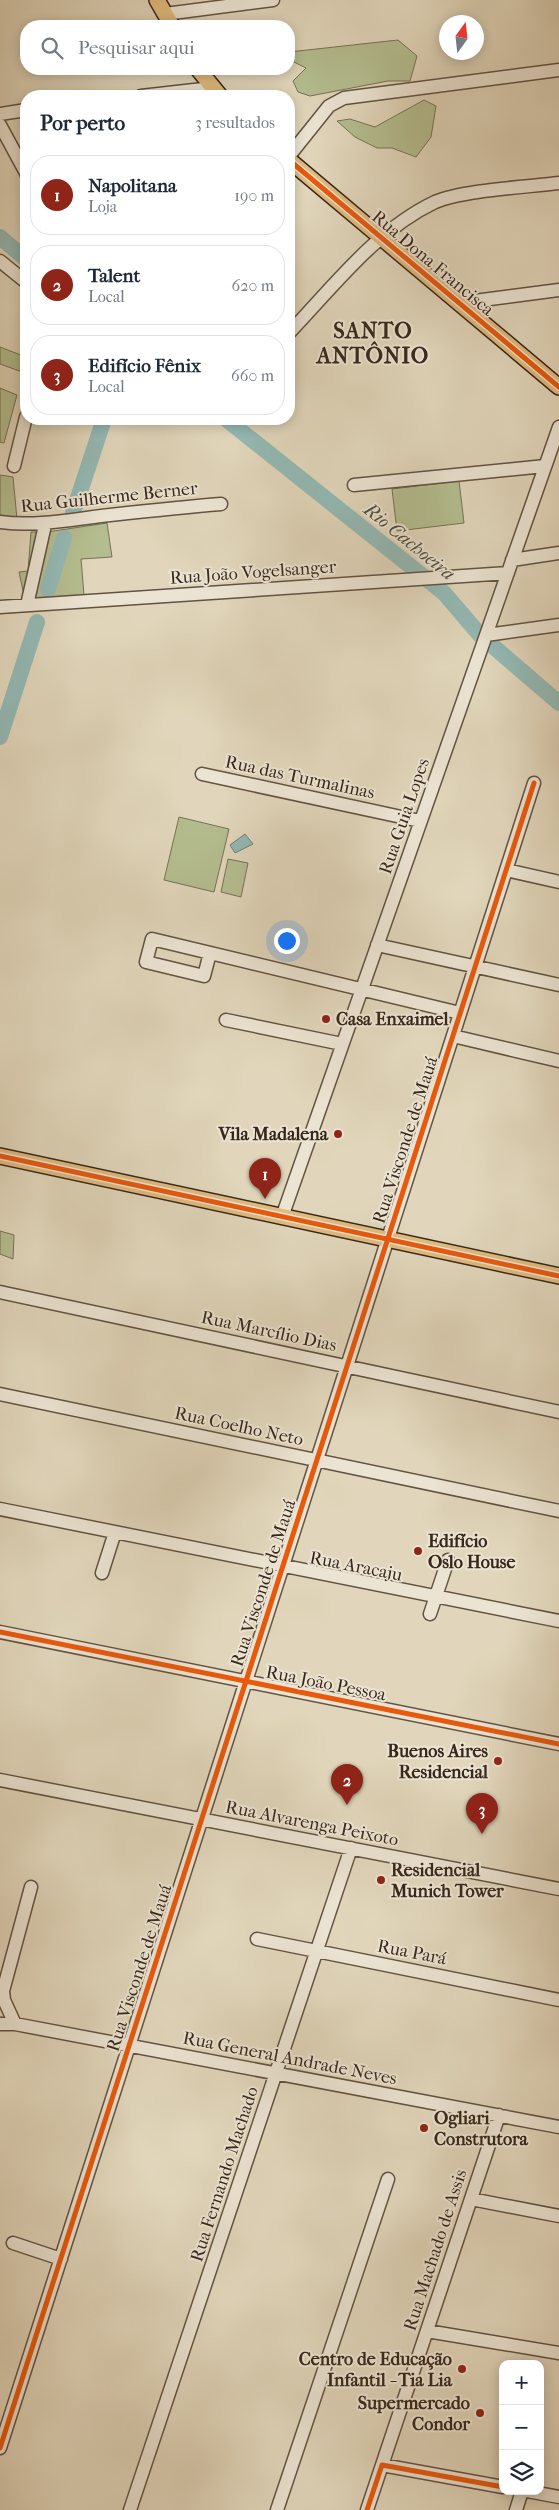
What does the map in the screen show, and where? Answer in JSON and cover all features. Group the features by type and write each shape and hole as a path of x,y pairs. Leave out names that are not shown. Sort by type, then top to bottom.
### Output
{"main road":[{"path":"158,0 168,20"},
{"path":"203,75 214,90"},
{"name":"Rua Dona Francisca","path":"295,163 559,387"},
{"path":"0,1156 559,1276"}],"street":[{"path":"168,20 274,0"},
{"path":"295,150 329,106 344,98 559,70"},
{"path":"0,114 20,111"},
{"path":"0,125 20,162"},
{"path":"295,327 381,237 421,210 447,199 559,183"},
{"path":"0,261 20,277"},
{"path":"459,303 559,290"},
{"path":"14,466 24,425"},
{"name":"Rua Guia Lopes","path":"282,1217 559,427"},
{"path":"354,485 545,466"},
{"name":"Rua Guilherme Berner","path":"0,522 22,525 45,524 110,515 221,504"},
{"path":"27,605 45,524"},
{"path":"512,560 559,553"},
{"name":"Rua João Vogelsanger","path":"0,607 508,573"},
{"path":"484,639 559,625"},
{"name":"Rua das Turmalinas","path":"202,774 420,821"},
{"name":"Rua Visconde de Mauá","path":"0,2448 534,783"},
{"path":"506,870 559,882"},
{"path":"210,953 204,976 146,962 152,939 210,953 460,1014"},
{"path":"377,945 559,985"},
{"path":"226,1020 342,1044"},
{"path":"453,1036 559,1061"},
{"name":"Rua Marcílio Dias","path":"0,1292 559,1412"},
{"name":"Rua Coelho Neto","path":"0,1394 559,1511"},
{"name":"Rua Aracaju","path":"0,1509 559,1621"},
{"path":"102,1573 116,1532"},
{"path":"430,1614 448,1560"},
{"name":"Rua João Pessoa","path":"0,1632 559,1744"},
{"name":"Rua Alvarenga Peixoto","path":"0,1780 559,1889"},
{"name":"Rua Fernando Machado","path":"130,2510 352,1848"},
{"path":"0,2031 15,2024 4,2000 3,1991 31,1887"},
{"name":"Rua Pará","path":"257,1939 559,2000"},
{"name":"Rua General Andrade Neves","path":"0,2024 15,2024 129,2045 559,2127"},
{"name":"Rua Machado de Assis","path":"367,2510 499,2116"},
{"path":"277,2510 388,2179"},
{"path":"471,2198 559,2216"},
{"path":"13,2243 61,2259"},
{"path":"427,2330 559,2353"},
{"path":"382,2466 499,2486"},
{"path":"544,2494 559,2497"},
{"path":"516,2510 521,2495"}],"green space":[{"path":"398,40 417,56 410,81 388,81 310,96 298,92 293,81 306,68 295,62 295,51"},
{"path":"424,100 436,106 431,137 416,157 392,148 377,148 355,137 337,121 350,119 375,127"},
{"path":"0,347 20,355 20,371 0,364"},
{"path":"0,388 17,395 4,443 0,442"},
{"path":"0,475 13,477 17,519 0,518"},
{"path":"459,481 464,523 397,531 392,489"},
{"path":"107,523 112,557 81,559 84,595 25,600 19,572 28,571 31,532 47,532"},
{"path":"179,817 229,829 214,892 164,880"},
{"path":"228,859 248,863 241,897 221,892"},
{"path":"0,1231 14,1235 13,1259 0,1254"}],"water":[{"path":"245,834 253,844 235,853 230,845"}],"waterway":[{"name":"Rio Cachoeira","path":"0,237 20,254"},
{"path":"73,513 102,425"},
{"name":"Rio Cachoeira","path":"234,425 444,593 480,635 559,703"},
{"path":"48,589 64,538"},
{"path":"0,737 37,622"}],"cycle path":[{"path":"295,165 559,387"},
{"path":"0,2448 534,783"},
{"path":"0,1156 559,1276"},
{"path":"0,1632 559,1744"},
{"path":"367,2510 382,2465 499,2486"}],"place":[{"name":"Casa Enxaimel","path":"326,1019"},
{"name":"Vila Madalena","path":"338,1134"},
{"name":"Napolitana","path":"265,1199"},
{"name":"Edifício Oslo House","path":"418,1551"},
{"name":"Buenos Aires Residencial","path":"498,1761"},
{"name":"Talent","path":"347,1805"},
{"name":"Edifício Fênix","path":"482,1834"},
{"name":"Residencial Munich Tower","path":"381,1880"},
{"name":"Ogliari Construtora","path":"424,2128"},
{"name":"Centro de Educação Infantil - Tia Lia","path":"462,2369"},
{"name":"Supermercado Condor","path":"480,2413"}],"district":[{"name":"SANTO ANTÔNIO","path":"373,342"}]}
